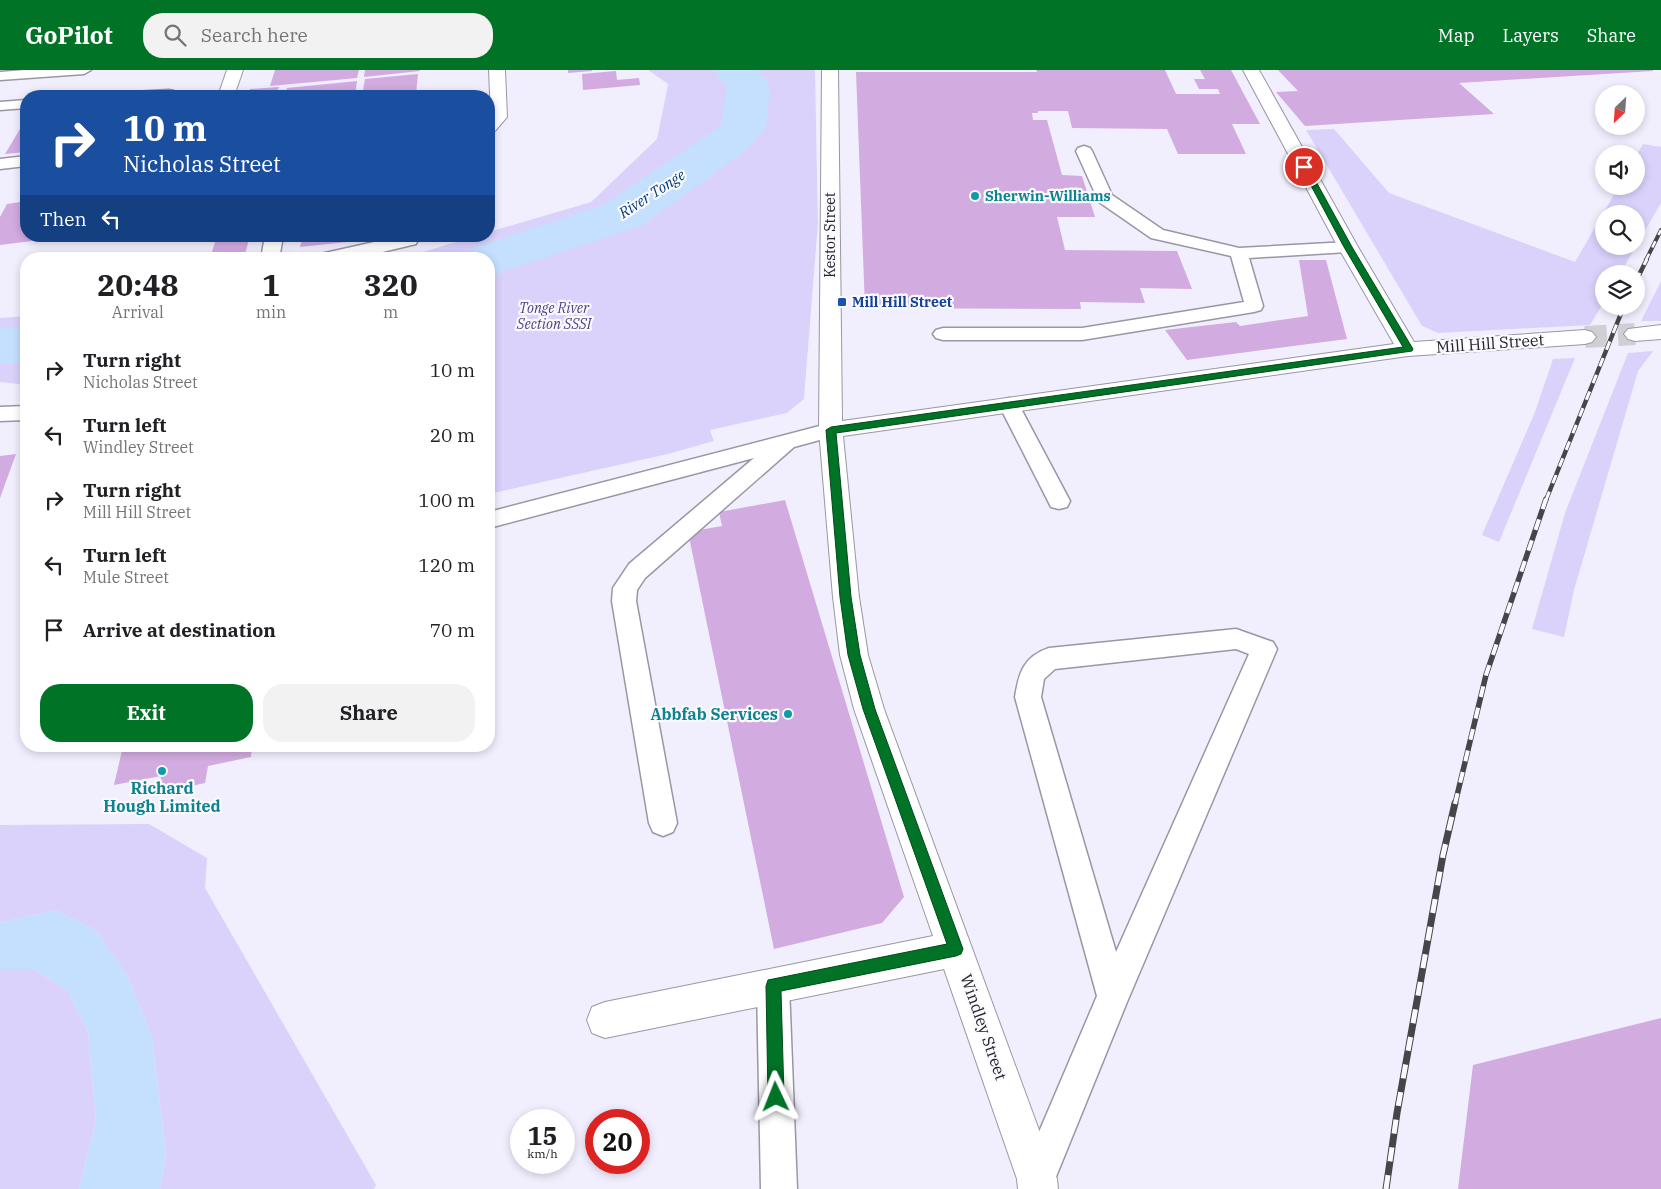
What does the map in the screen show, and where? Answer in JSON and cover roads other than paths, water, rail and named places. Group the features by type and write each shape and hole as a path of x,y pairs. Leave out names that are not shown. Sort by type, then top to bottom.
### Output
{"street":[{"path":"228,90 235,70"},
{"path":"495,121 499,117 497,70"},
{"name":"Kestor Street","path":"830,70 831,430"},
{"path":"1251,70 1348,247 1408,349"},
{"path":"1635,334 1661,332"},
{"name":"Mill Hill Street","path":"831,430 1408,349 1584,337"},
{"name":"Windley Street","path":"831,430 846,597 854,655 869,709 956,949 1038,1184"},
{"path":"605,1020 956,949"}],"lane":[{"path":"0,76 84,70"},
{"path":"2,106 20,104"},
{"path":"1084,151 1105,198 1157,234 1239,253 1348,247"},
{"path":"0,164 20,162"},
{"path":"359,252 402,242"},
{"path":"943,334 1082,334 1254,306 1239,253"},
{"path":"1008,405 1059,501"},
{"path":"0,414 20,413"},
{"path":"495,518 831,430"},
{"path":"664,823 624,601 626,588 637,570 786,442"},
{"path":"1038,1184 1113,996 1264,649 1236,639 1049,659 1032,674 1028,697 1113,996"},
{"path":"773,986 779,1189"}],"water":[{"path":"55,910 95,930 127,975 152,1038 166,1155 160,1189 79,1189 96,1121 88,1032 68,991 33,969 0,969 0,923"}],"waterway":[{"name":"River Tonge","path":"495,258 623,215 731,140 743,127 749,86 735,70"},
{"name":"River Tonge","path":"0,346 20,346"}],"tunnel":[{"path":"1585,337 1635,334"}],"railway":[{"path":"1646,260 1661,230"},
{"path":"1644,265 1647,259"},
{"path":"1546,500 1620,315"},
{"path":"1455,804 1486,675 1546,499"},
{"path":"1386,1189 1397,1113 1443,855 1455,803"}],"place":[{"name":"Sherwin-Williams","path":"975,196"},
{"name":"Mill Hill Street","path":"842,302"},
{"name":"Abbfab Services","path":"788,714"},
{"name":"Richard Hough Limited","path":"162,771"}],"park label":[{"name":"Tonge River Section SSSI","path":"554,316"}]}
